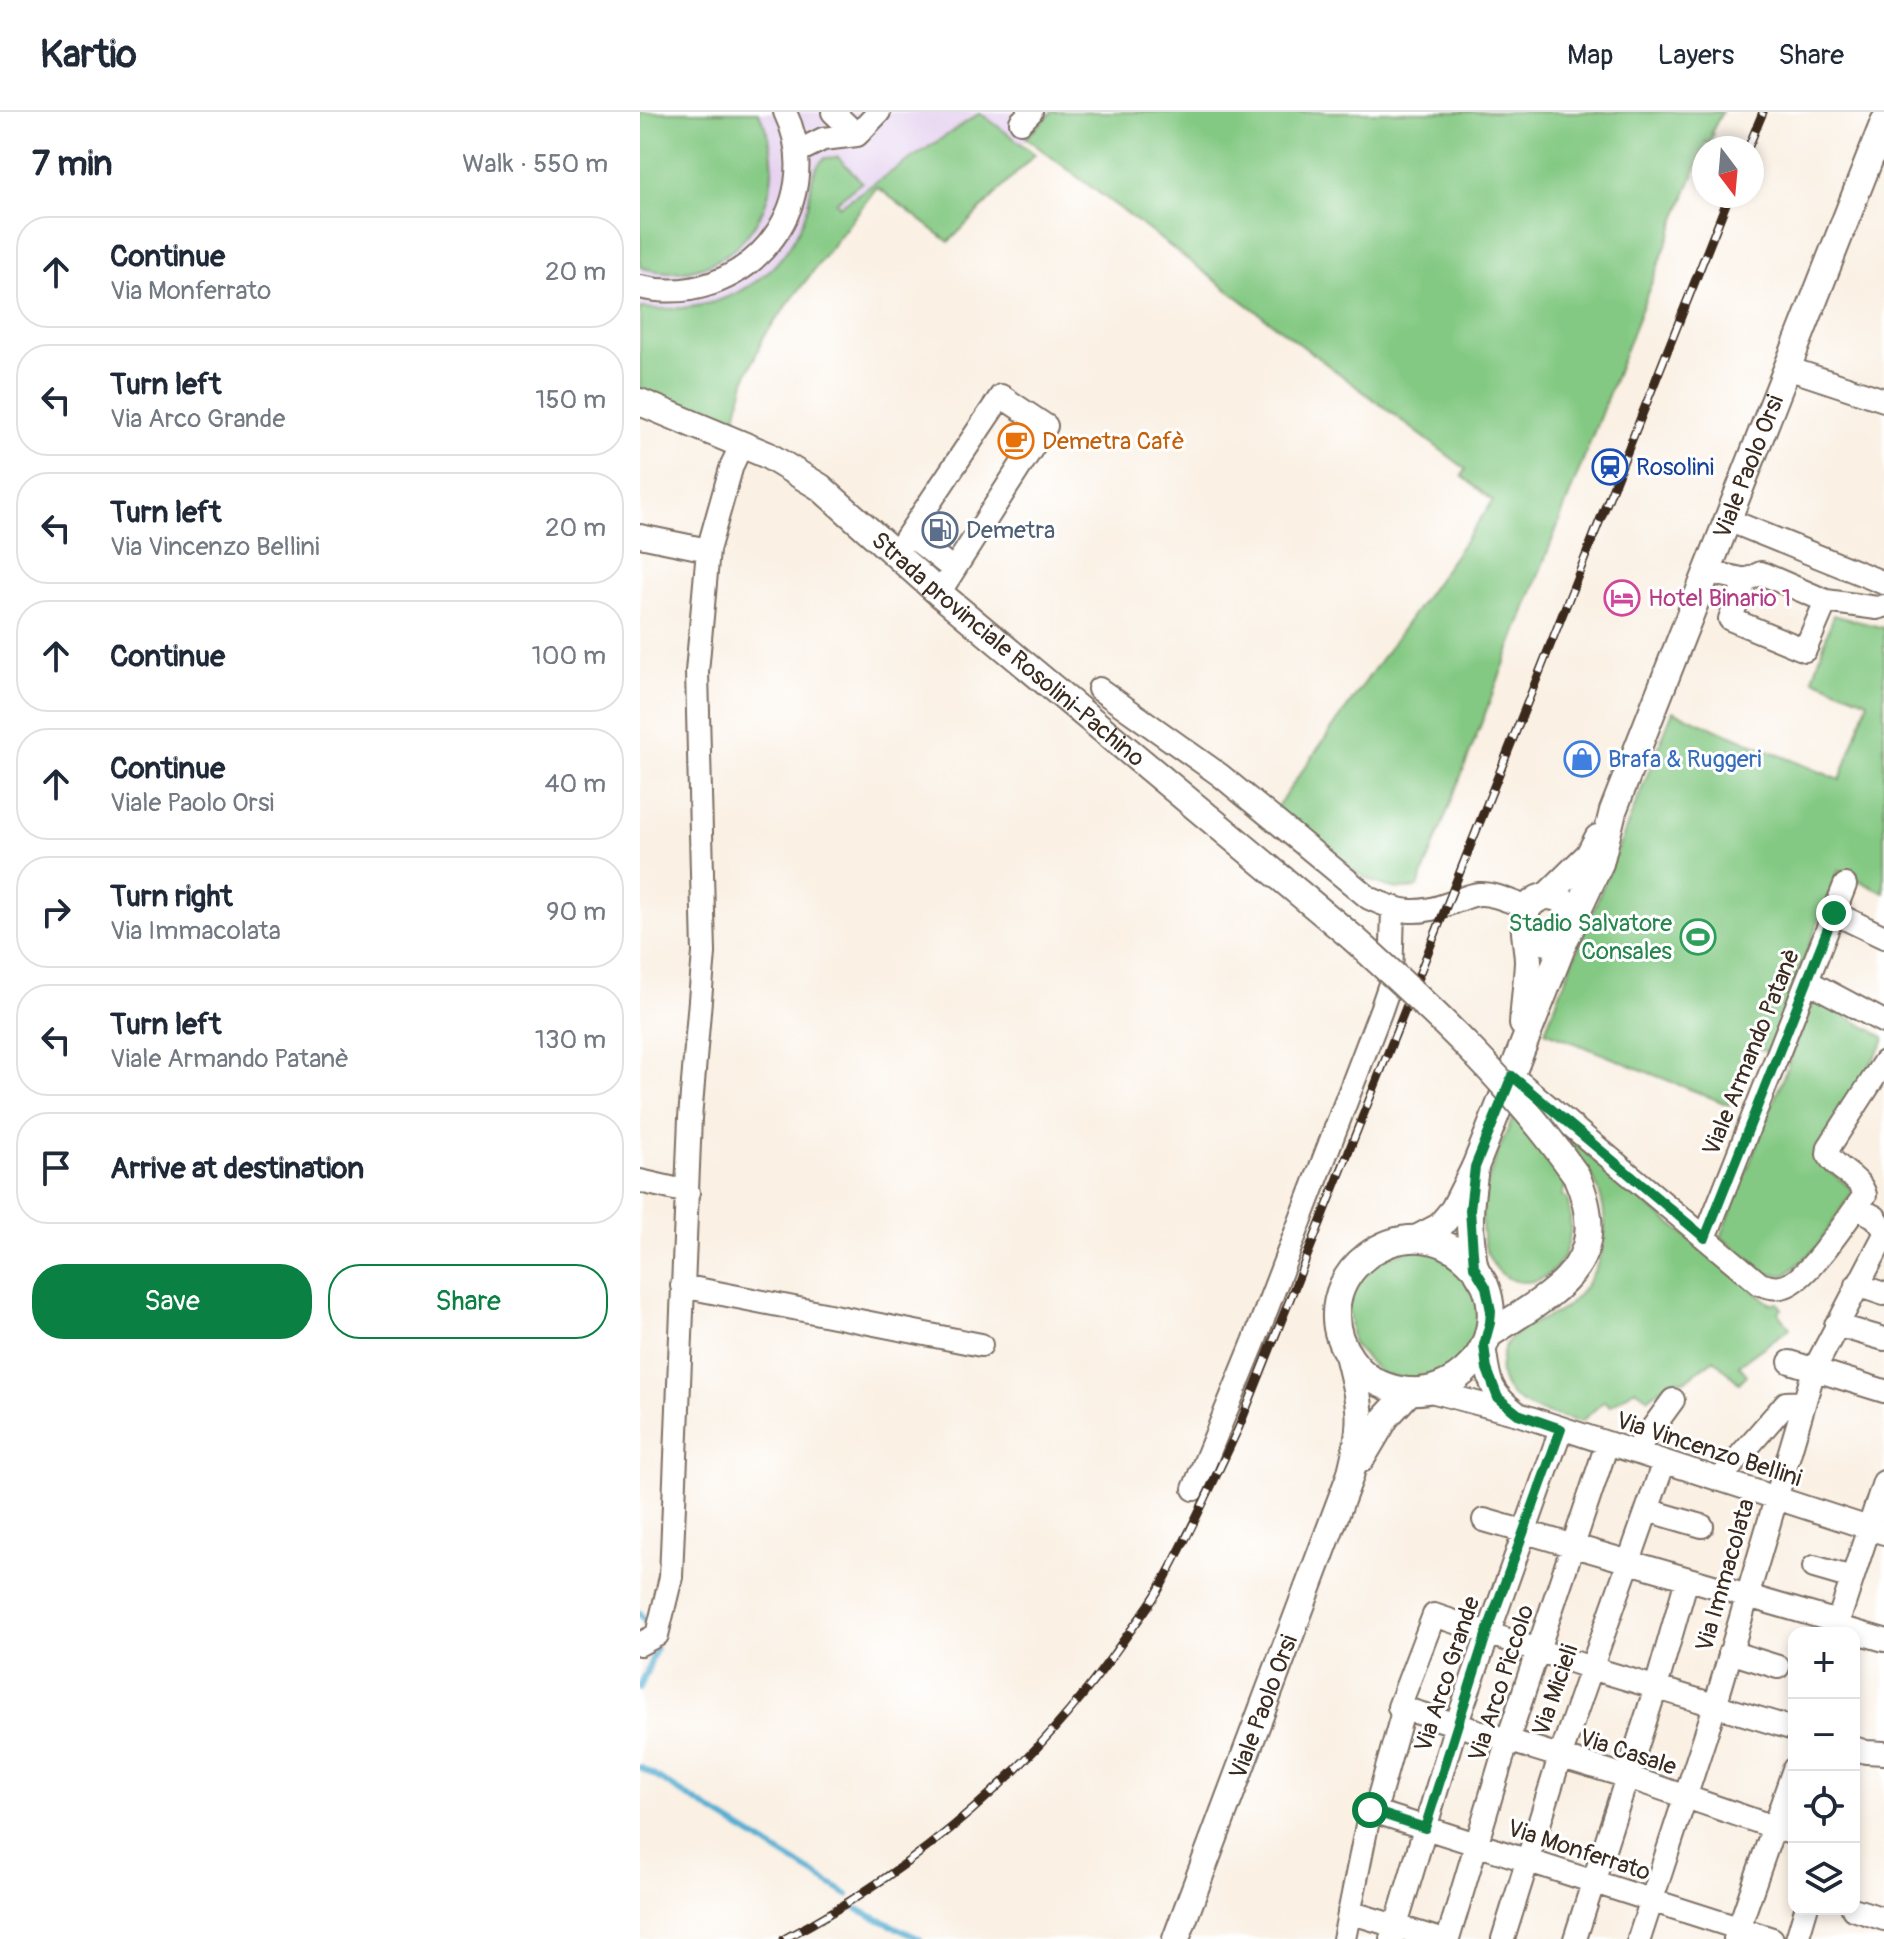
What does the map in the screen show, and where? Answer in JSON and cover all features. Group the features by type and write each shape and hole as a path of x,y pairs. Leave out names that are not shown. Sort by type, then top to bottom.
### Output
{"main road":[{"name":"Viale Paolo Orsi","path":"1613,811 1884,122"},
{"name":"Strada provinciale Rosolini-Pachino","path":"640,402 767,455 820,487 902,544 939,593 1353,938 1441,1017 1519,1101 1576,1175 1589,1212 1590,1235 1575,1270 1563,1284"},
{"path":"1516,1064 1534,911 1589,855 1613,811"},
{"path":"1418,1238 1439,1227 1454,1209 1475,1167 1570,928 1600,863 1613,811"},
{"path":"1561,900 1567,905 1572,918 1570,928 1557,941 1550,943 1536,939 1534,911 1561,900"},
{"path":"1348,1355 1375,1381 1418,1391 1445,1385 1475,1361 1486,1340 1491,1311 1470,1233 1475,1167"},
{"path":"1350,1476 1360,1437 1360,1400 1337,1316 1340,1295 1348,1276 1361,1260 1378,1247 1397,1240 1418,1238 1449,1247 1480,1277 1517,1296 1532,1296 1563,1284"},
{"path":"1486,1340 1563,1284"},
{"path":"1350,1476 1386,1417 1418,1391"},
{"name":"Viale Paolo Orsi","path":"1176,1939 1350,1476"}],"street":[{"path":"640,287 661,291 689,290 716,283 751,263 779,231 797,180 797,152 785,112"},
{"path":"833,112 857,135"},
{"path":"797,152 823,139 857,135 879,112"},
{"path":"1787,368 1884,400"},
{"path":"939,593 954,570 1046,426 1001,396 902,544 954,570"},
{"path":"640,1645 657,1635 671,1577 690,1118 704,953 697,672 708,550 732,465 742,444"},
{"path":"1728,520 1884,583"},
{"path":"640,536 708,550"},
{"path":"1709,572 1746,580 1761,573 1826,601 1877,608 1884,606"},
{"path":"1746,580 1730,619 1805,650 1826,601"},
{"path":"1099,689 1220,775 1369,898 1409,913 1480,894 1498,897 1534,911"},
{"name":"Viale Armando Patanè","path":"1705,1238 1845,885"},
{"path":"1194,1489 1254,1342 1391,981 1393,909"},
{"path":"1834,913 1884,937"},
{"path":"1807,981 1884,1022"},
{"path":"1516,1064 1705,1238 1760,1284 1772,1288 1793,1282 1817,1259 1865,1195 1862,1186 1828,1154 1829,1147 1884,1062"},
{"path":"640,1181 688,1192"},
{"path":"1856,1207 1875,1217 1884,1229"},
{"name":"Via Immacolata","path":"1639,1939 1715,1706 1814,1370 1884,1236"},
{"path":"1857,1285 1884,1294"},
{"path":"682,1286 981,1345"},
{"path":"1836,1325 1884,1339"},
{"path":"1486,1340 1491,1386 1498,1398 1518,1414"},
{"path":"1790,1362 1884,1391"},
{"name":"Via Vincenzo Bellini","path":"1418,1391 1518,1414 1876,1531"},
{"path":"1635,1452 1673,1400"},
{"path":"1719,1480 1786,1403 1804,1402"},
{"name":"Via Arco Grande","path":"1393,1932 1486,1635 1561,1429"},
{"name":"Via Arco Piccolo","path":"1448,1939 1507,1742 1607,1444"},
{"name":"Via Micieli","path":"1503,1939 1560,1757 1664,1462"},
{"path":"1843,1627 1852,1578 1876,1531 1884,1485"},
{"path":"1647,1510 1702,1526"},
{"path":"1484,1520 1840,1627"},
{"path":"1814,1567 1852,1578"},
{"path":"1575,1939 1656,1687 1687,1579"},
{"path":"1344,1939 1370,1810 1377,1804 1402,1715 1399,1707 1434,1615 1486,1635 1788,1727"},
{"path":"1860,1633 1884,1640"},
{"path":"1730,1652 1778,1667"},
{"name":"Via Casale","path":"1399,1707 1628,1777 1784,1830"},
{"path":"1860,1753 1884,1753"},
{"path":"1737,1934 1784,1830 1794,1771"},
{"name":"Via Monferrato","path":"1370,1810 1651,1901 1737,1934 1772,1939"},
{"path":"1860,1911 1884,1919"},
{"path":"1349,1912 1393,1932 1438,1939"},
{"path":"1797,1939 1804,1915"}],"shaded area":[{"path":"640,112 1052,112 1021,144 979,113 877,187 764,336 746,377 733,428 640,392"}],"green space":[{"path":"640,112 758,112 770,143 772,174 765,204 751,230 730,252 704,266 673,272 640,267"},
{"path":"1052,112 1722,112 1712,136 1692,136 1692,178 1418,887 1401,889 1382,885 1362,875 1342,863 1276,808 1493,501 1462,476 1466,469 1026,138"},
{"path":"980,113 1035,154 949,242 877,187 764,336 746,377 733,428 640,392 640,308 668,309 720,300 743,290 763,276 781,258 796,236 807,209 816,168 825,158 838,157 862,182 836,202 840,206"},
{"name":"Stadio Salvatore Consales","path":"1833,615 1884,628 1884,893 1839,870 1767,1052 1752,1046 1729,1105 1545,1031 1673,711 1840,780 1868,701 1813,679"},
{"path":"1814,998 1884,1037 1884,1042 1814,1158 1853,1190 1817,1247 1786,1275 1766,1274 1721,1237"},
{"path":"1524,1095 1606,1171 1769,1303 1778,1303 1782,1309 1778,1312 1790,1328 1739,1365 1747,1375 1739,1383 1714,1359 1686,1380 1670,1381 1649,1398 1635,1389 1610,1406 1604,1401 1581,1422 1527,1406 1507,1390 1501,1378 1501,1363 1508,1341 1525,1327 1567,1306 1581,1292 1592,1276 1604,1240 1602,1203 1587,1168 1566,1183 1562,1196 1567,1198 1570,1231 1563,1256 1550,1273 1532,1281 1514,1280 1497,1270 1486,1249 1483,1202 1497,1155"},
{"path":"1412,1249 1434,1252 1469,1278 1478,1298 1480,1320 1475,1342 1463,1360 1425,1382 1382,1375 1352,1343 1348,1300 1371,1263"}],"waterway":[{"path":"640,1614 649,1626"},
{"path":"640,1688 656,1649"},
{"path":"640,1767 848,1895"},
{"path":"857,1909 920,1939"}],"railway":[{"path":"1753,136 1763,112"},
{"path":"784,1939 834,1911 928,1847 1013,1772 1089,1687 1150,1604 1169,1571 1239,1427 1724,208"}],"place":[{"name":"Demetra Cafè","path":"1016,441"},
{"name":"Rosolini","path":"1610,467"},
{"name":"Demetra","path":"940,530"},
{"name":"Hotel Binario 1","path":"1622,598"},
{"name":"Brafa & Ruggeri","path":"1582,759"},
{"name":"Stadio Salvatore Consales","path":"1698,937"}],"route":[{"path":"1370,1810 1425,1828 1486,1635 1561,1429 1518,1414 1498,1398 1487,1369 1484,1345 1491,1311 1486,1287 1474,1267 1470,1210 1475,1167 1512,1076 1705,1238 1834,913"}]}
